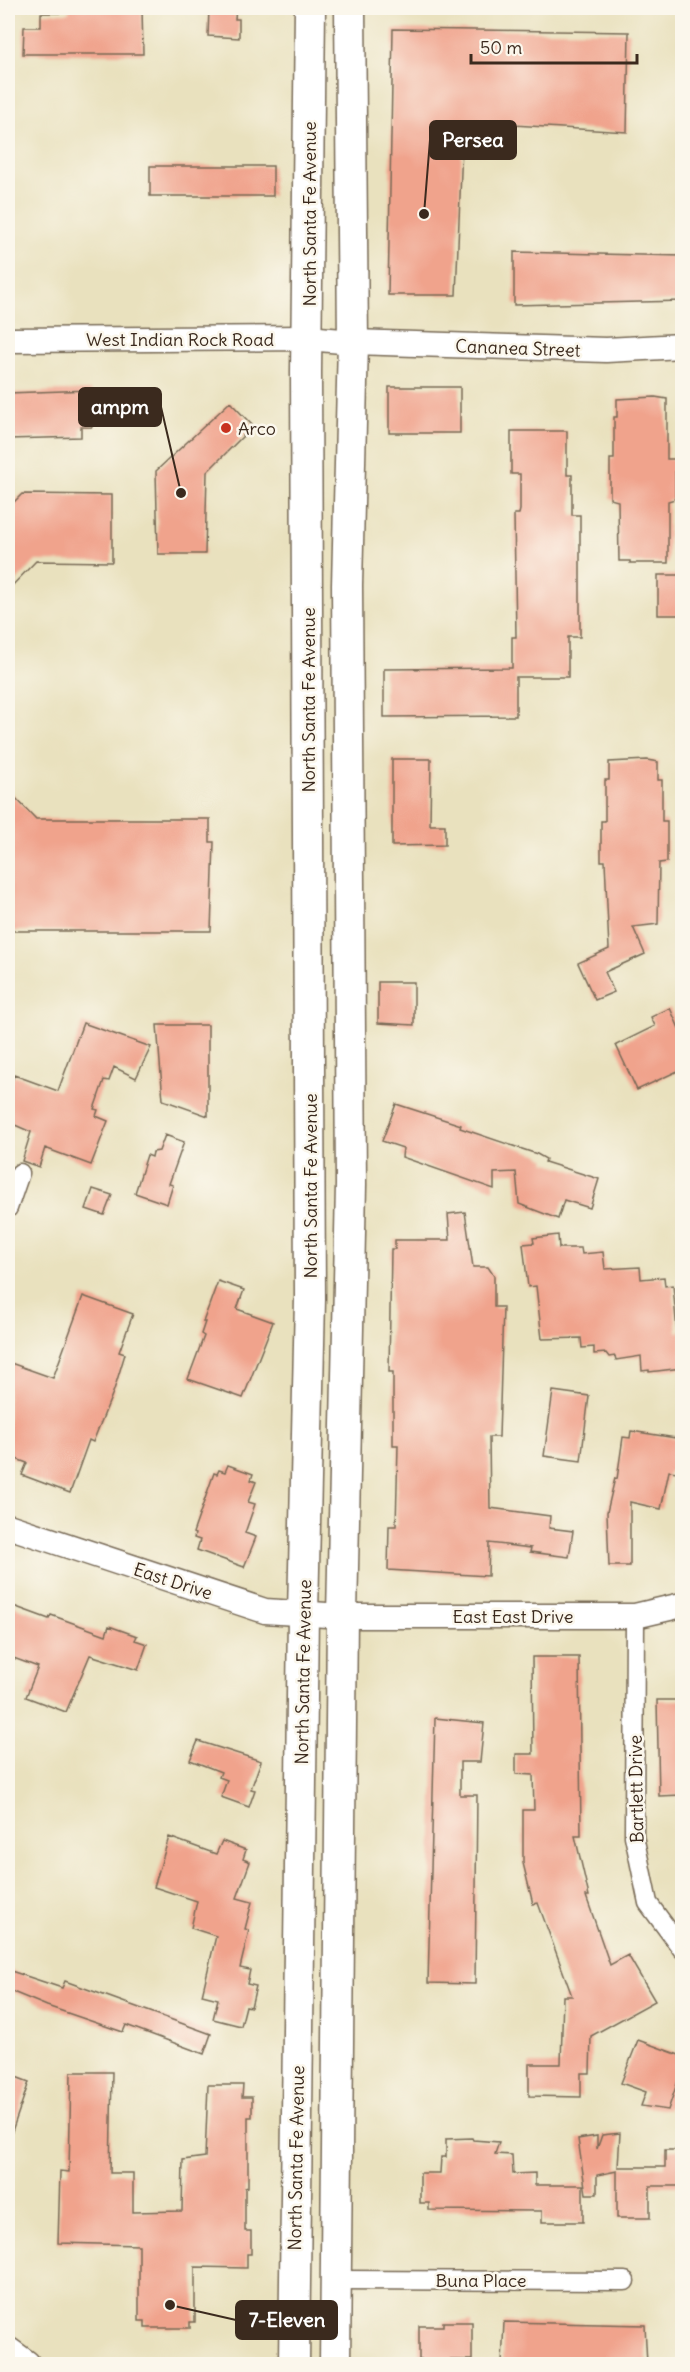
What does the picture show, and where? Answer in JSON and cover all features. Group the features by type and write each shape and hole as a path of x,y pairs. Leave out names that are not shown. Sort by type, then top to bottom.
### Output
{"main road":[{"name":"North Santa Fe Avenue","path":"294,2364 303,1614 310,1299 308,338 310,8"},
{"path":"336,2364 342,1617 351,1185 347,585 353,342 350,8"},
{"path":"8,2350 26,2364"}],"street":[{"name":"West Indian Rock Road","path":"8,340 308,338 353,342"},
{"name":"Cananea Street","path":"353,342 606,350 682,346"},
{"path":"8,1208 20,1173"},
{"name":"East Drive","path":"8,1527 265,1611 342,1617"},
{"name":"East East Drive","path":"342,1617 635,1616 682,1605"},
{"name":"Bartlett Drive","path":"635,1616 634,1836 648,1903 682,1949"},
{"name":"Buna Place","path":"336,2280 625,2281"}],"building":[{"path":"69,8 142,8 143,54 23,54 24,27 41,27 41,13 69,13"},
{"path":"209,8 236,8 235,19 239,19 239,38 208,36"},
{"path":"393,29 629,32 627,132 463,122 456,295 388,295"},
{"path":"150,166 273,166 273,196 150,196"},
{"path":"514,252 682,256 682,301 514,305"},
{"path":"389,387 460,387 460,433 389,433"},
{"path":"91,390 92,427 81,427 81,437 8,439 8,393"},
{"path":"655,397 667,399 667,459 675,459 675,499 668,501 668,563 619,561 618,501 610,499 610,459 614,459 614,417 617,417 617,399"},
{"path":"230,402 253,426 207,472 205,554 158,554 156,471"},
{"path":"511,431 567,431 567,475 572,475 572,515 580,515 580,637 568,637 568,677 516,677 516,716 384,717 384,669 512,668 512,637 516,637 514,514 519,514 520,510 520,474 511,474"},
{"path":"22,494 112,495 112,562 36,561 8,590 8,508"},
{"path":"658,575 679,575 679,615 658,615"},
{"path":"392,759 431,759 430,825 445,825 445,845 392,846"},
{"path":"647,760 658,762 658,780 662,780 662,821 667,821 667,862 659,863 658,924 633,927 645,954 605,972 614,992 595,1000 578,963 609,949 605,861 601,861 601,821 605,821 605,780 609,780 609,762"},
{"path":"8,790 36,819 210,819 210,842 214,842 211,931 8,931"},
{"path":"378,982 414,982 414,1025 378,1023"},
{"path":"670,1008 682,1035 682,1069 637,1090 616,1045 655,1026 651,1017"},
{"path":"83,1023 151,1047 136,1078 114,1067 109,1081 104,1080 94,1109 98,1110 96,1116 108,1121 91,1165 45,1148 39,1167 22,1161 31,1132 8,1122 8,1093 14,1075 58,1091"},
{"path":"157,1025 208,1025 208,1116 163,1100"},
{"path":"396,1104 461,1125 460,1128 537,1154 546,1159 545,1162 599,1179 590,1208 564,1200 558,1219 519,1204 516,1172 494,1173 494,1189 402,1157 403,1148 382,1141"},
{"path":"165,1135 184,1142 169,1184 173,1185 167,1204 135,1193 147,1155 152,1157 153,1152 159,1151"},
{"path":"93,1189 112,1195 104,1215 86,1209"},
{"path":"465,1212 473,1267 488,1267 494,1276 494,1307 503,1307 499,1437 489,1437 490,1508 550,1516 549,1528 573,1531 569,1557 530,1552 531,1548 489,1543 488,1576 388,1570 389,1526 396,1526 398,1445 393,1445 393,1372 389,1372 391,1249 395,1249 395,1240 450,1240 448,1214"},
{"path":"558,1235 559,1248 581,1248 582,1254 603,1252 605,1269 640,1267 641,1279 664,1277 665,1286 673,1285 677,1332 682,1331 682,1368 642,1371 641,1356 616,1360 615,1356 609,1357 606,1353 594,1354 594,1347 582,1348 581,1338 542,1339 536,1286 528,1287 523,1244 534,1243 533,1238"},
{"path":"218,1281 244,1290 237,1309 273,1322 243,1398 188,1379 204,1336 201,1334 205,1322 203,1322"},
{"path":"83,1296 133,1314 119,1352 125,1354 114,1390 93,1442 89,1440 70,1493 22,1475 27,1463 8,1456 8,1362 53,1378"},
{"path":"553,1391 589,1396 581,1461 544,1456"},
{"path":"631,1431 682,1439 682,1462 679,1462 678,1472 669,1471 661,1509 630,1502 630,1566 609,1566 607,1512 615,1478 617,1479 623,1437 630,1438"},
{"path":"228,1465 253,1474 251,1480 256,1482 248,1502 255,1504 245,1533 256,1537 244,1567 197,1550 200,1540 194,1538 193,1533 214,1473 217,1474 219,1470 225,1472"},
{"path":"8,1604 49,1619 51,1615 106,1635 109,1626 137,1636 135,1640 147,1644 138,1670 90,1655 66,1712 26,1697 38,1667 8,1656"},
{"path":"532,1657 579,1657 581,1836 575,1836 589,1896 586,1896 610,1965 628,1955 655,2001 591,2036 590,2073 581,2073 581,2097 529,2096 529,2064 561,2064 563,1996 572,1996 538,1903 533,1904 523,1863 523,1810 534,1810 533,1775 516,1774 516,1754 533,1754"},
{"path":"657,1700 682,1700 682,1795 659,1796"},
{"path":"435,1718 484,1723 480,1762 460,1762 460,1795 477,1795 475,1984 428,1983"},
{"path":"198,1741 261,1761 251,1789 255,1790 249,1807 221,1797 227,1780 219,1777 221,1772 190,1760"},
{"path":"169,1837 216,1854 222,1841 246,1850 243,1859 250,1862 237,1898 252,1902 245,1929 249,1930 240,1968 250,1970 247,1984 256,1986 251,2007 246,2006 241,2026 213,2019 218,1999 202,1995 216,1936 191,1928 197,1901 154,1887"},
{"path":"8,1970 62,1988 65,1981 211,2034 204,2054 126,2025 123,2032 8,1990"},
{"path":"638,2040 682,2056 682,2069 668,2110 641,2106 646,2092 621,2083"},
{"path":"71,2072 112,2072 110,2173 133,2173 133,2212 182,2211 183,2160 205,2157 208,2085 243,2085 242,2097 252,2097 252,2117 248,2117 248,2187 245,2188 245,2231 251,2231 251,2254 247,2254 247,2268 195,2267 195,2322 190,2322 190,2328 145,2328 145,2321 139,2321 139,2245 58,2243 60,2171 69,2172"},
{"path":"8,2074 29,2082 10,2137 8,2136"},
{"path":"620,2133 618,2167 665,2167 665,2150 682,2150 682,2186 650,2186 650,2218 617,2218 617,2171 597,2175 597,2194 586,2194 578,2139 597,2136 597,2149 602,2135"},
{"path":"472,2138 473,2140 499,2142 495,2154 512,2155 513,2174 535,2173 535,2185 583,2185 583,2222 542,2222 542,2211 429,2210 429,2203 420,2203 420,2173 440,2173 441,2157 446,2157 446,2139"},
{"path":"443,2322 472,2322 472,2360 419,2360 419,2326 443,2326"},
{"path":"504,2322 645,2325 647,2364 536,2361 502,2363"}],"place":[{"name":"Persea","path":"424,214"},
{"name":"Arco","path":"226,428"},
{"name":"ampm","path":"181,493"},
{"name":"7-Eleven","path":"170,2305"}]}
